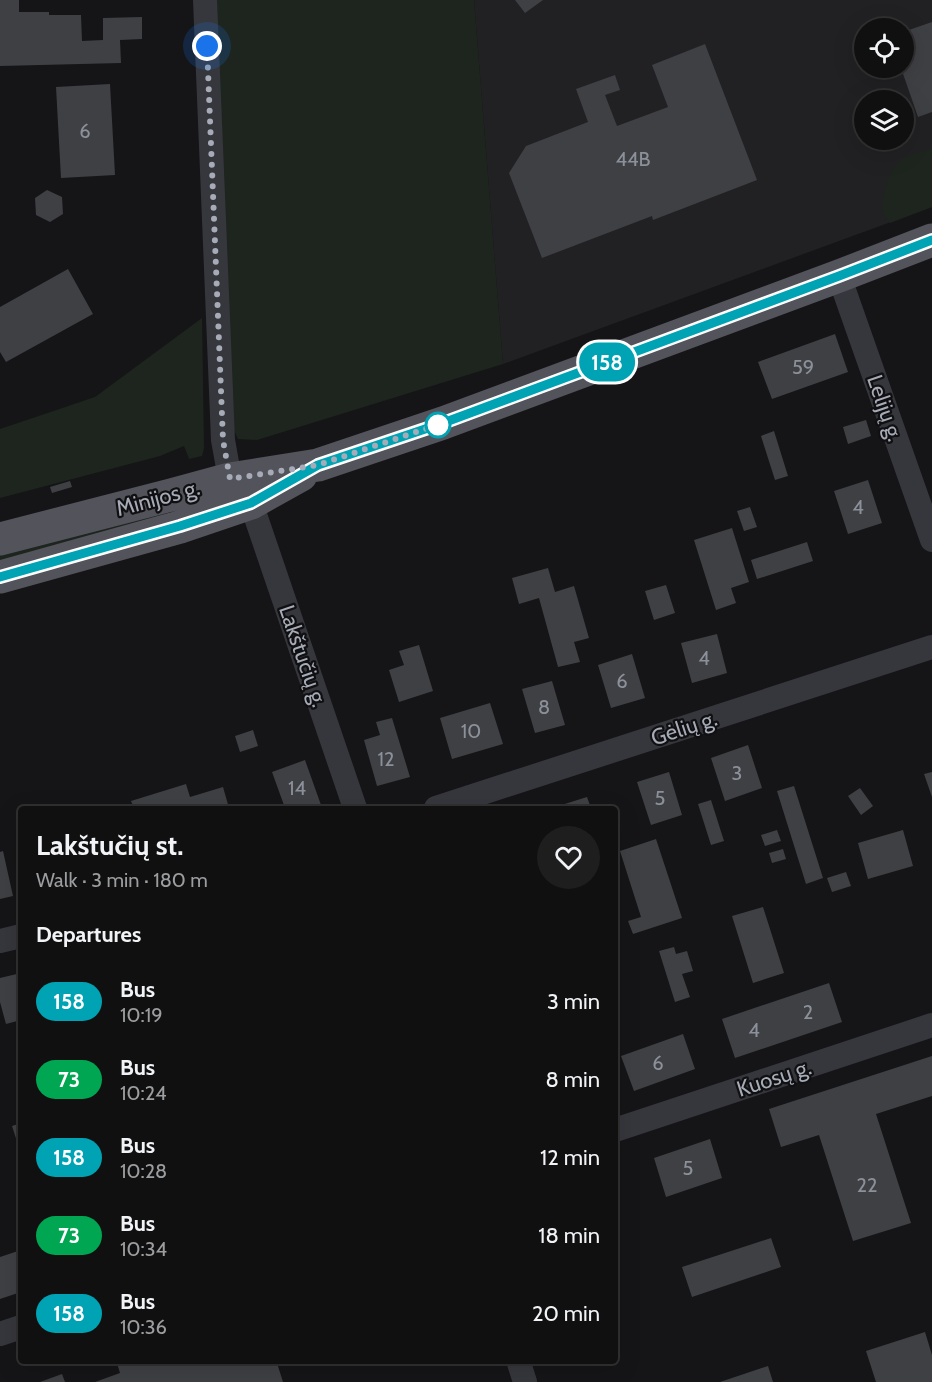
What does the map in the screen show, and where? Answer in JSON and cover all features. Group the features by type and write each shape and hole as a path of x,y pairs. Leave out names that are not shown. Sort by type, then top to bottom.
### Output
{"main road":[{"name":"Minijos g.","path":"0,539 230,479 318,465 443,423 932,240"},
{"name":"Minijos g.","path":"0,577 180,526 251,503 318,465"}],"street":[{"path":"205,0 223,440 230,479"},
{"name":"Lelijų g.","path":"839,276 932,540"},
{"name":"Lakštučių g.","path":"251,503 354,806"},
{"name":"Gėlių g.","path":"442,806 932,647"},
{"path":"0,941 18,937"},
{"name":"Kuosų g.","path":"618,1129 932,1025"},
{"path":"0,1334 18,1328"},
{"path":"520,1364 525,1382"}],"shaded area":[{"path":"216,0 474,0 503,364 257,440 238,439 231,424"},
{"path":"474,0 932,0 932,207 503,364"},
{"path":"932,148 932,207 890,223 884,215 882,206 893,169 901,160"},
{"path":"202,318 204,448 202,456 189,459 184,446 160,456 0,498 0,429 95,397"},
{"path":"162,510 163,516 0,562 0,550"}],"building":[{"path":"0,0 19,0 19,12 81,15 82,41 103,40 103,18 142,17 142,39 120,40 121,63 0,66"},
{"path":"515,0 543,0 525,13"},
{"path":"932,22 932,112 918,117 914,105 914,90 909,90 904,78 914,78 914,28"},
{"path":"705,44 757,180 653,220 652,216 542,258 509,173 526,146 588,122 576,89 615,75 620,90 605,95 617,126 668,107 652,65"},
{"path":"110,84 115,175 61,178 56,87"},
{"path":"47,190 62,197 63,214 50,222 36,215 35,198"},
{"path":"68,269 93,314 6,362 0,352 0,307"},
{"path":"835,334 848,372 772,399 758,362"},
{"path":"866,420 871,436 848,444 843,427"},
{"path":"774,431 788,476 775,480 761,436"},
{"path":"868,480 882,523 848,534 834,491"},
{"path":"70,481 72,487 52,493 50,487"},
{"path":"750,507 757,527 744,531 737,511"},
{"path":"732,528 749,582 731,588 736,603 716,610 694,540"},
{"path":"807,542 813,561 757,579 751,560"},
{"path":"548,568 555,592 574,586 589,638 574,642 580,662 558,667 539,598 519,604 512,578"},
{"path":"666,585 675,613 654,620 645,591"},
{"path":"717,634 727,673 692,683 681,643"},
{"path":"419,645 433,691 399,702 389,670 404,665 399,651"},
{"path":"632,654 645,698 611,708 598,665"},
{"path":"552,681 565,725 535,733 522,689"},
{"path":"490,703 503,744 452,759 440,718"},
{"path":"392,718 410,777 377,786 364,740 380,735 376,722"},
{"path":"253,730 258,746 240,752 235,736"},
{"path":"748,745 762,788 725,801 711,758"},
{"path":"305,760 321,805 284,806 272,772"},
{"path":"669,772 682,815 651,825 637,782"},
{"path":"932,772 932,797 924,774"},
{"path":"186,784 190,797 223,787 228,806 133,806 131,801"},
{"path":"794,786 823,878 806,884 777,791"},
{"path":"860,788 873,806 861,815 848,796"},
{"path":"587,797 590,806 558,806"},
{"path":"711,800 724,841 711,845 698,804"},
{"path":"777,830 781,841 765,846 761,835"},
{"path":"903,830 913,866 868,879 858,843"},
{"path":"656,839 682,918 633,934 628,921 641,917 620,851"},
{"path":"783,849 786,859 772,863 769,853"},
{"path":"3,851 13,896 0,899 0,852"},
{"path":"846,872 851,886 832,892 827,878"},
{"path":"763,907 784,973 753,983 732,916"},
{"path":"674,947 676,954 687,951 693,971 682,974 690,997 675,1002 659,951"},
{"path":"18,974 18,1021 6,1024 0,1002 0,978"},
{"path":"829,983 842,1022 735,1058 722,1019"},
{"path":"683,1034 695,1069 634,1091 621,1056"},
{"path":"932,1056 932,1096 876,1114 911,1223 853,1241 819,1135 781,1147 769,1109"},
{"path":"18,1124 18,1145 12,1126"},
{"path":"710,1139 722,1178 666,1197 654,1158"},
{"path":"771,1238 781,1267 692,1297 682,1267"},
{"path":"18,1251 18,1293 0,1299 0,1257"},
{"path":"925,1332 932,1355 932,1382 876,1382 866,1351"},
{"path":"117,1364 277,1364 283,1382 95,1382 120,1373"},
{"path":"768,1366 773,1382 720,1382"},
{"path":"62,1374 65,1382 40,1382"}],"bus line":[{"name":"158","path":"0,577 180,526 251,503 318,465 443,423 932,240"}],"route":[{"path":"207,46 223,440 230,479 318,465 443,423 438,425"}]}
